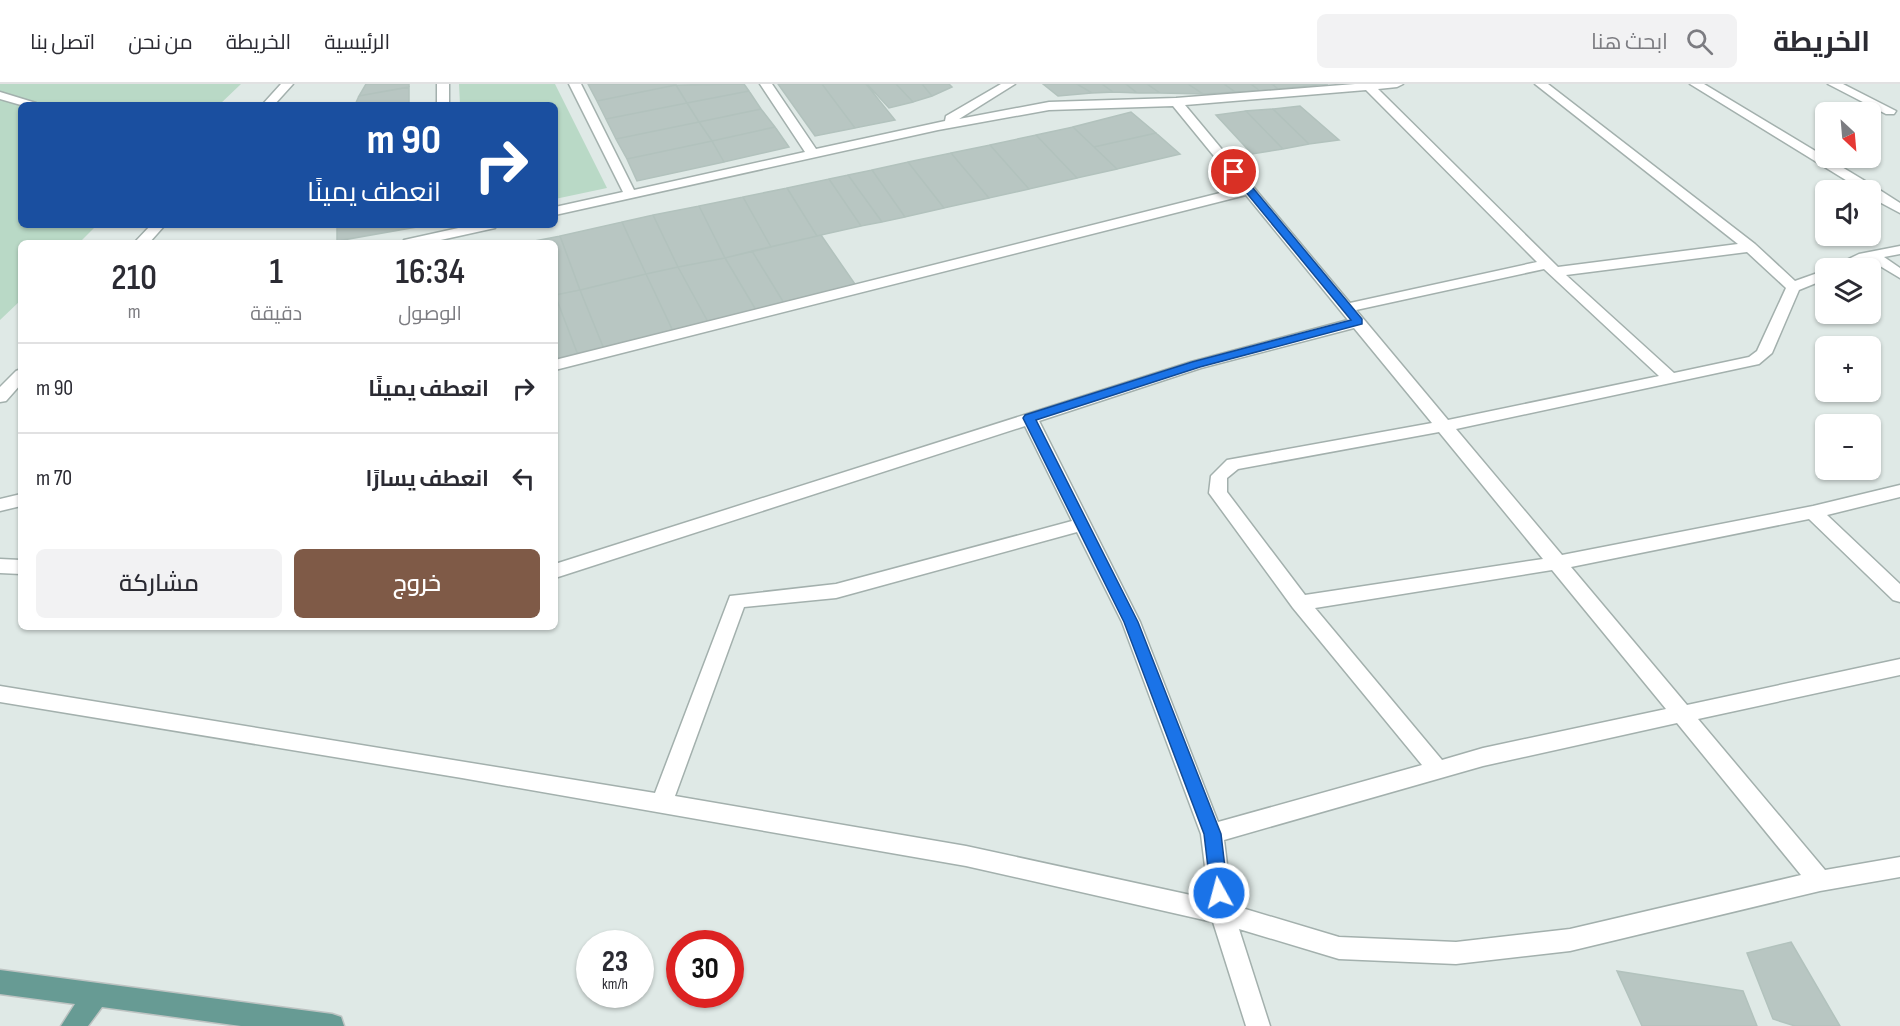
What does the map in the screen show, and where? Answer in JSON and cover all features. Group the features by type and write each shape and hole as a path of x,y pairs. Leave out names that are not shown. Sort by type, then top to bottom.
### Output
{"main road":[{"path":"0,982 332,1026"},
{"path":"73,1026 97,994"}],"street":[{"path":"271,102 287,84"},
{"path":"443,84 443,102"},
{"path":"575,84 630,194"},
{"path":"766,84 813,155"},
{"path":"938,126 1009,84"},
{"path":"558,210 938,126 1049,106 1176,102 1397,84"},
{"path":"1541,84 1750,247 1793,287"},
{"path":"1696,84 1852,180"},
{"path":"1834,84 1890,111"},
{"path":"1368,86 1550,268 1672,379"},
{"path":"0,95 22,102"},
{"path":"1176,102 1820,881"},
{"path":"558,364 1249,190"},
{"path":"1881,198 1900,209"},
{"path":"144,240 155,228"},
{"path":"418,240 446,230 464,228"},
{"path":"558,570 1352,315 1550,268 1750,247"},
{"path":"1867,258 1900,250"},
{"path":"1873,256 1900,274"},
{"path":"1438,770 1300,603 1218,493 1219,476 1233,464 1444,426 1754,361 1764,353 1768,346 1793,287 1815,278"},
{"path":"0,397 18,377"},
{"path":"1029,418 1131,622 1212,834 1222,913 1258,1026"},
{"path":"1300,603 1557,563 1813,512 1900,491"},
{"path":"0,505 18,501"},
{"path":"1813,512 1900,595"},
{"path":"662,804 737,601 836,591 1083,524"},
{"path":"0,566 18,567"},
{"path":"1212,834 1483,757 1900,667"},
{"path":"0,694 966,856 1222,913 1339,948 1456,953 1570,940 1820,881 1900,867"}],"green space":[{"path":"0,84 241,84 222,102 18,102 18,228 94,228 82,240 18,240 18,303 0,320"},
{"path":"459,84 555,84 607,188 558,198 558,102 460,102"}],"building":[{"path":"366,84 409,84 409,87 359,96"},
{"path":"588,84 676,84 676,85 597,101"},
{"path":"744,84 749,91 687,103 676,85"},
{"path":"778,84 822,84 855,128 815,136"},
{"path":"822,84 866,84 895,120 855,128"},
{"path":"867,84 896,84 913,102 889,108"},
{"path":"896,84 922,84 932,96 913,102"},
{"path":"922,84 949,84 952,87 932,96"},
{"path":"1043,84 1077,84 1092,93 1058,96"},
{"path":"1077,84 1102,84 1113,92 1092,93"},
{"path":"1102,84 1126,84 1137,93 1113,92"},
{"path":"1126,84 1147,84 1160,93 1137,93"},
{"path":"1147,84 1188,84 1203,94 1160,93"},
{"path":"1188,84 1224,84 1235,92 1203,94"},
{"path":"1224,84 1251,84 1260,91 1235,92"},
{"path":"1251,84 1272,84 1278,89 1260,91"},
{"path":"1272,84 1328,84 1278,89"},
{"path":"676,85 687,103 606,119 597,101"},
{"path":"409,87 409,102 356,102 359,96"},
{"path":"749,91 761,109 699,122 687,103"},
{"path":"687,103 699,122 616,139 606,119"},
{"path":"1300,106 1339,140 1309,144 1273,109"},
{"path":"761,109 775,127 712,141 699,122"},
{"path":"1273,109 1309,144 1283,149 1246,111"},
{"path":"1246,111 1283,149 1252,154 1216,115"},
{"path":"1131,112 1156,133 1094,147 1073,127"},
{"path":"699,122 712,141 627,159 616,139"},
{"path":"775,127 789,147 724,162 712,141"},
{"path":"1073,127 1117,169 1077,178 1036,135"},
{"path":"1156,133 1180,154 1117,169 1094,147"},
{"path":"1036,135 1077,178 1029,189 990,145"},
{"path":"712,141 724,162 637,181 627,159"},
{"path":"990,145 1029,189 989,198 951,153"},
{"path":"951,153 989,198 944,208 908,162"},
{"path":"908,162 944,208 905,217 872,170"},
{"path":"872,170 905,217 882,222 848,175"},
{"path":"848,175 882,222 861,226 829,179"},
{"path":"829,179 861,226 817,236 787,188"},
{"path":"787,188 817,236 771,247 743,197"},
{"path":"743,197 771,247 725,258 699,206"},
{"path":"699,206 725,258 678,267 653,215"},
{"path":"653,215 678,267 646,274 622,222"},
{"path":"622,222 646,274 580,290 560,236"},
{"path":"337,228 411,228 343,240 337,240"},
{"path":"821,235 857,287 784,303 752,251"},
{"path":"560,236 580,290 558,294 558,240 539,240"},
{"path":"752,251 784,303 756,310 725,258"},
{"path":"725,258 756,310 708,322 678,267"},
{"path":"678,267 708,322 673,331 646,274"},
{"path":"646,274 673,331 604,349 580,290"},
{"path":"580,290 604,349 578,355 558,303 558,294"},
{"path":"558,303 578,355 558,360"},
{"path":"1791,942 1840,1026 1795,1026 1773,1019 1747,953"},
{"path":"1617,971 1743,991 1757,1026 1642,1026"}],"route":[{"path":"1219,893 1212,834 1131,622 1029,418 1196,365 1358,322 1234,172"}]}
